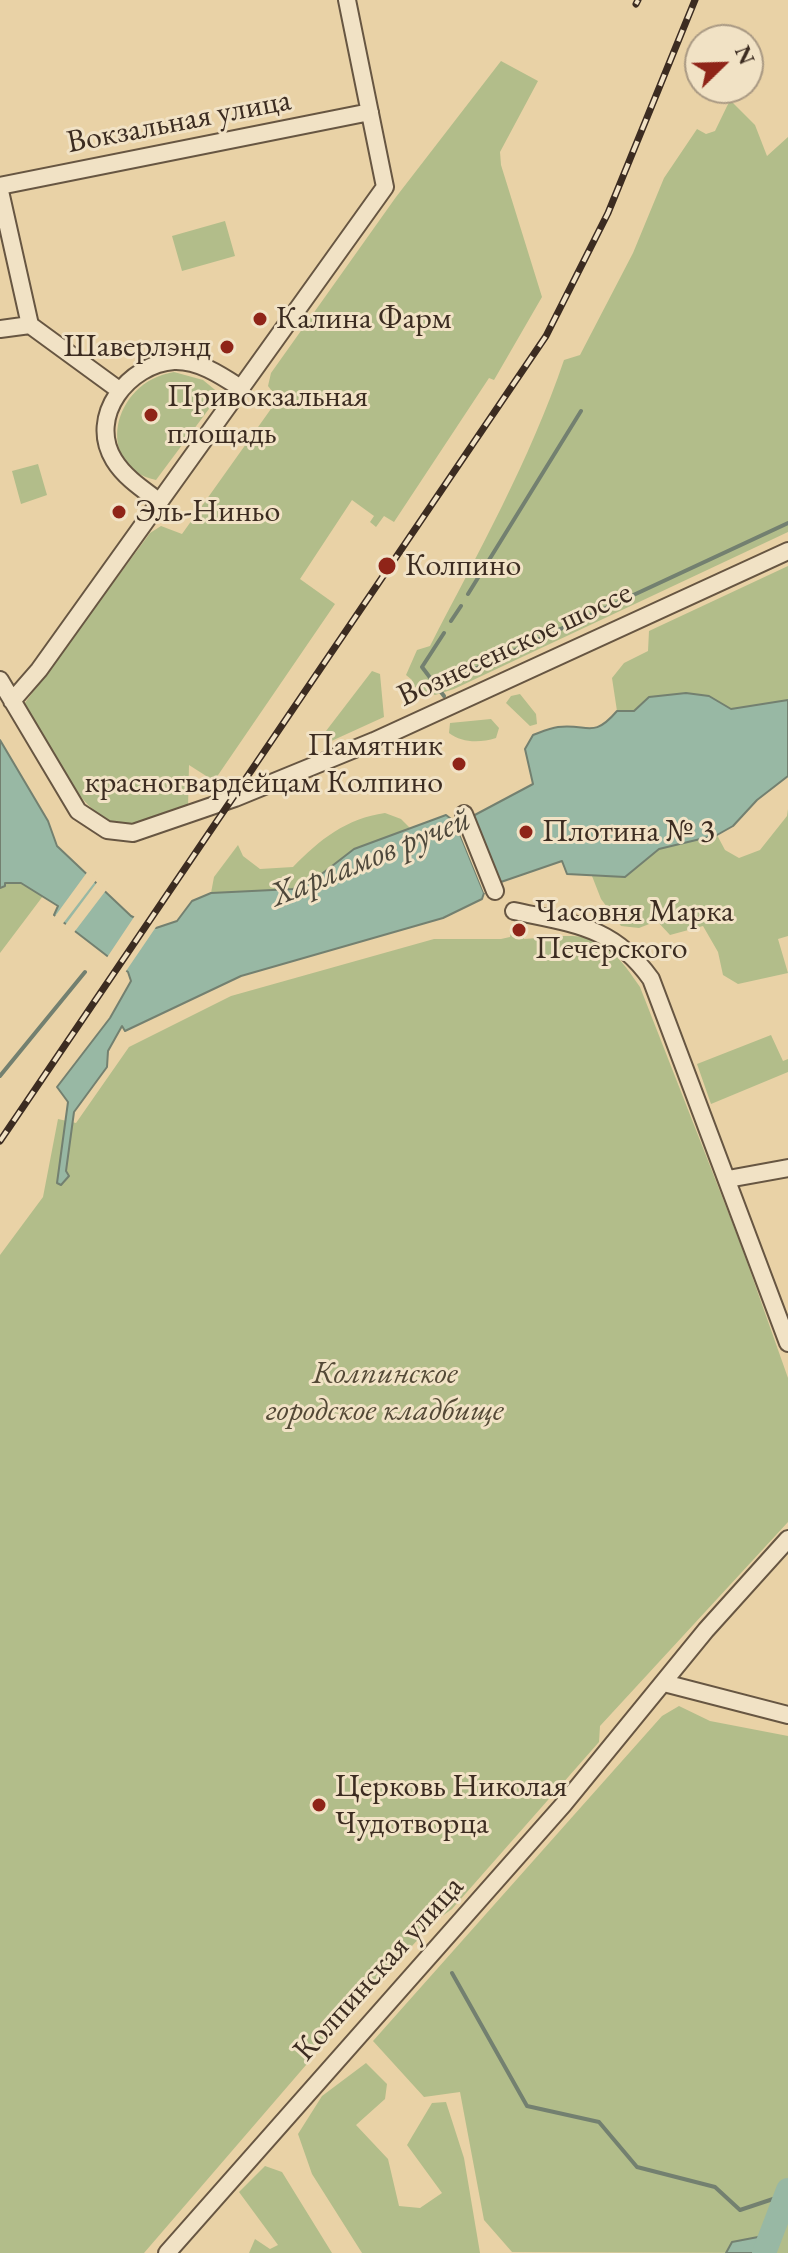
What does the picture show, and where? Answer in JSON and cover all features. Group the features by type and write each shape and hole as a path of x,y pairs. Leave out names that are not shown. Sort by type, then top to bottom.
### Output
{"street":[{"path":"12,701 39,670 385,187 347,0"},
{"name":"Вокзальная улица","path":"0,188 370,112"},
{"path":"0,188 30,325 119,390"},
{"path":"0,329 30,325"},
{"path":"160,502 125,474 112,458 107,436 109,414 119,390 132,376 153,365 176,361 211,370 242,389"},
{"name":"Вознесенское шоссе","path":"0,680 71,800 99,827 133,833 218,805 417,721 788,551"},
{"path":"464,814 495,891"},
{"path":"514,911 593,928 617,941 638,961 662,1002 788,1343"},
{"path":"728,1179 788,1168"},
{"name":"Колпинская улица","path":"167,2253 563,1805 706,1630 788,1539"},
{"path":"664,1683 788,1715"}],"green space":[{"path":"501,61 538,81 500,152 501,165 542,297 494,380 489,378 394,522 384,516 376,527 370,522 374,516 352,500 300,579 335,604 214,781 189,765 188,808 138,823 122,824 107,819 92,808 65,775 24,704 150,533 161,526 182,534 278,399 268,386 271,373 396,197"},
{"path":"728,104 734,104 755,125 767,156 788,137 788,532 454,689 435,695 410,685 412,680 406,675 417,650 430,646 485,541 535,434 564,360 580,355 633,253 664,178 697,129 706,134 715,131"},
{"path":"225,221 235,256 182,271 172,236"},
{"path":"174,372 203,380 220,394 156,480 136,472 124,459 118,443 118,425 124,407 136,391 153,379"},
{"path":"38,464 47,495 21,504 12,471"},
{"path":"788,566 788,700 731,709 709,696 686,693 649,697 634,711 617,711 612,678 624,663 648,651 649,631"},
{"path":"372,671 380,674 384,717 327,743 326,731"},
{"path":"520,694 536,714 537,724 530,726 506,703 511,696"},
{"path":"491,719 499,728 496,738 471,741 449,733 450,723"},
{"path":"788,809 788,936 778,939 788,973 738,984 723,975 718,952 703,926 670,935 657,921 639,928 621,926 601,899 592,876 625,877 659,849 717,835 725,850 739,858 760,850 787,816"},
{"path":"385,813 401,819 412,830 354,849 310,883 293,889 211,893 214,877 238,845 243,856 260,869 293,867 334,832 358,820"},
{"path":"4,883 21,883 43,896 0,953 0,888 5,886"},
{"name":"Колпинское городское кладбище","path":"511,931 523,934 524,939 564,936 592,939 615,955 640,987 741,1245 788,1378 788,1522 600,1726 599,1742 452,1909 434,1922 356,2007 144,2253 0,2253 0,1255 43,1197 58,1119 76,1123 129,1047 231,996 434,939 501,939 510,937"},
{"path":"771,1035 783,1061 788,1059 788,1072 711,1104 697,1064"},
{"path":"679,1706 710,1721 788,1736 788,2253 512,2252 484,2220 460,2092 424,2097 373,2041 662,1716"},
{"path":"366,2063 387,2084 385,2099 356,2125 388,2159 399,2206 420,2208 442,2193 407,2145 432,2103 446,2102 464,2158 480,2253 362,2253 312,2174 298,2134 322,2096"},
{"path":"265,2166 282,2172 332,2253 249,2253 255,2239 270,2249 278,2245 239,2192"}],"water":[{"path":"686,693 709,696 731,709 788,700 788,776 757,800 733,826 717,835 659,849 625,877 567,874 562,861 498,883 471,817 533,784 525,749 533,735 558,727 595,728 617,711 634,711 649,697"},
{"name":"Харламов ручей","path":"0,740 48,821 57,846 131,916 156,928 177,921 192,901 211,893 293,889 310,883 354,849 446,815 455,822 484,893 482,899 443,918 241,976 125,1031 122,1026 108,1051 107,1067 74,1112 66,1171 69,1176 61,1185 57,1183 68,1102 57,1087 110,1018 131,981 128,972 54,915 58,906 21,883 5,883 0,888"},
{"path":"765,2231 778,2238 774,2253 726,2253 732,2242 758,2237"}],"pier":[{"path":"458,820 488,892 484,893 455,822"},
{"path":"88,871 97,879 61,926 53,919"},
{"path":"98,881 107,889 72,935 63,928"},
{"path":"136,914 158,924 124,974 106,959"}],"waterway":[{"path":"468,594 581,411"},
{"path":"438,686 788,523"},
{"path":"451,621 461,606"},
{"path":"444,633 422,667 444,696"},
{"path":"0,1076 85,972"},
{"path":"452,1973 527,2106 599,2122 637,2167 715,2187 740,2210 785,2195"},
{"path":"764,2253 788,2190"}],"railway":[{"path":"636,4 638,0"},
{"path":"0,1141 546,336 608,213 695,0"}],"place":[{"name":"Калина Фарм","path":"260,319"},
{"name":"Шаверлэнд","path":"227,347"},
{"name":"Привокзальная площадь","path":"151,415"},
{"name":"Эль-Ниньо","path":"119,512"},
{"name":"Колпино","path":"387,566"},
{"name":"Памятник красногвардейцам Колпино","path":"459,764"},
{"name":"Плотина № 3","path":"526,832"},
{"name":"Часовня Марка Печерского","path":"519,930"},
{"name":"Церковь Николая Чудотворца","path":"319,1805"}]}
